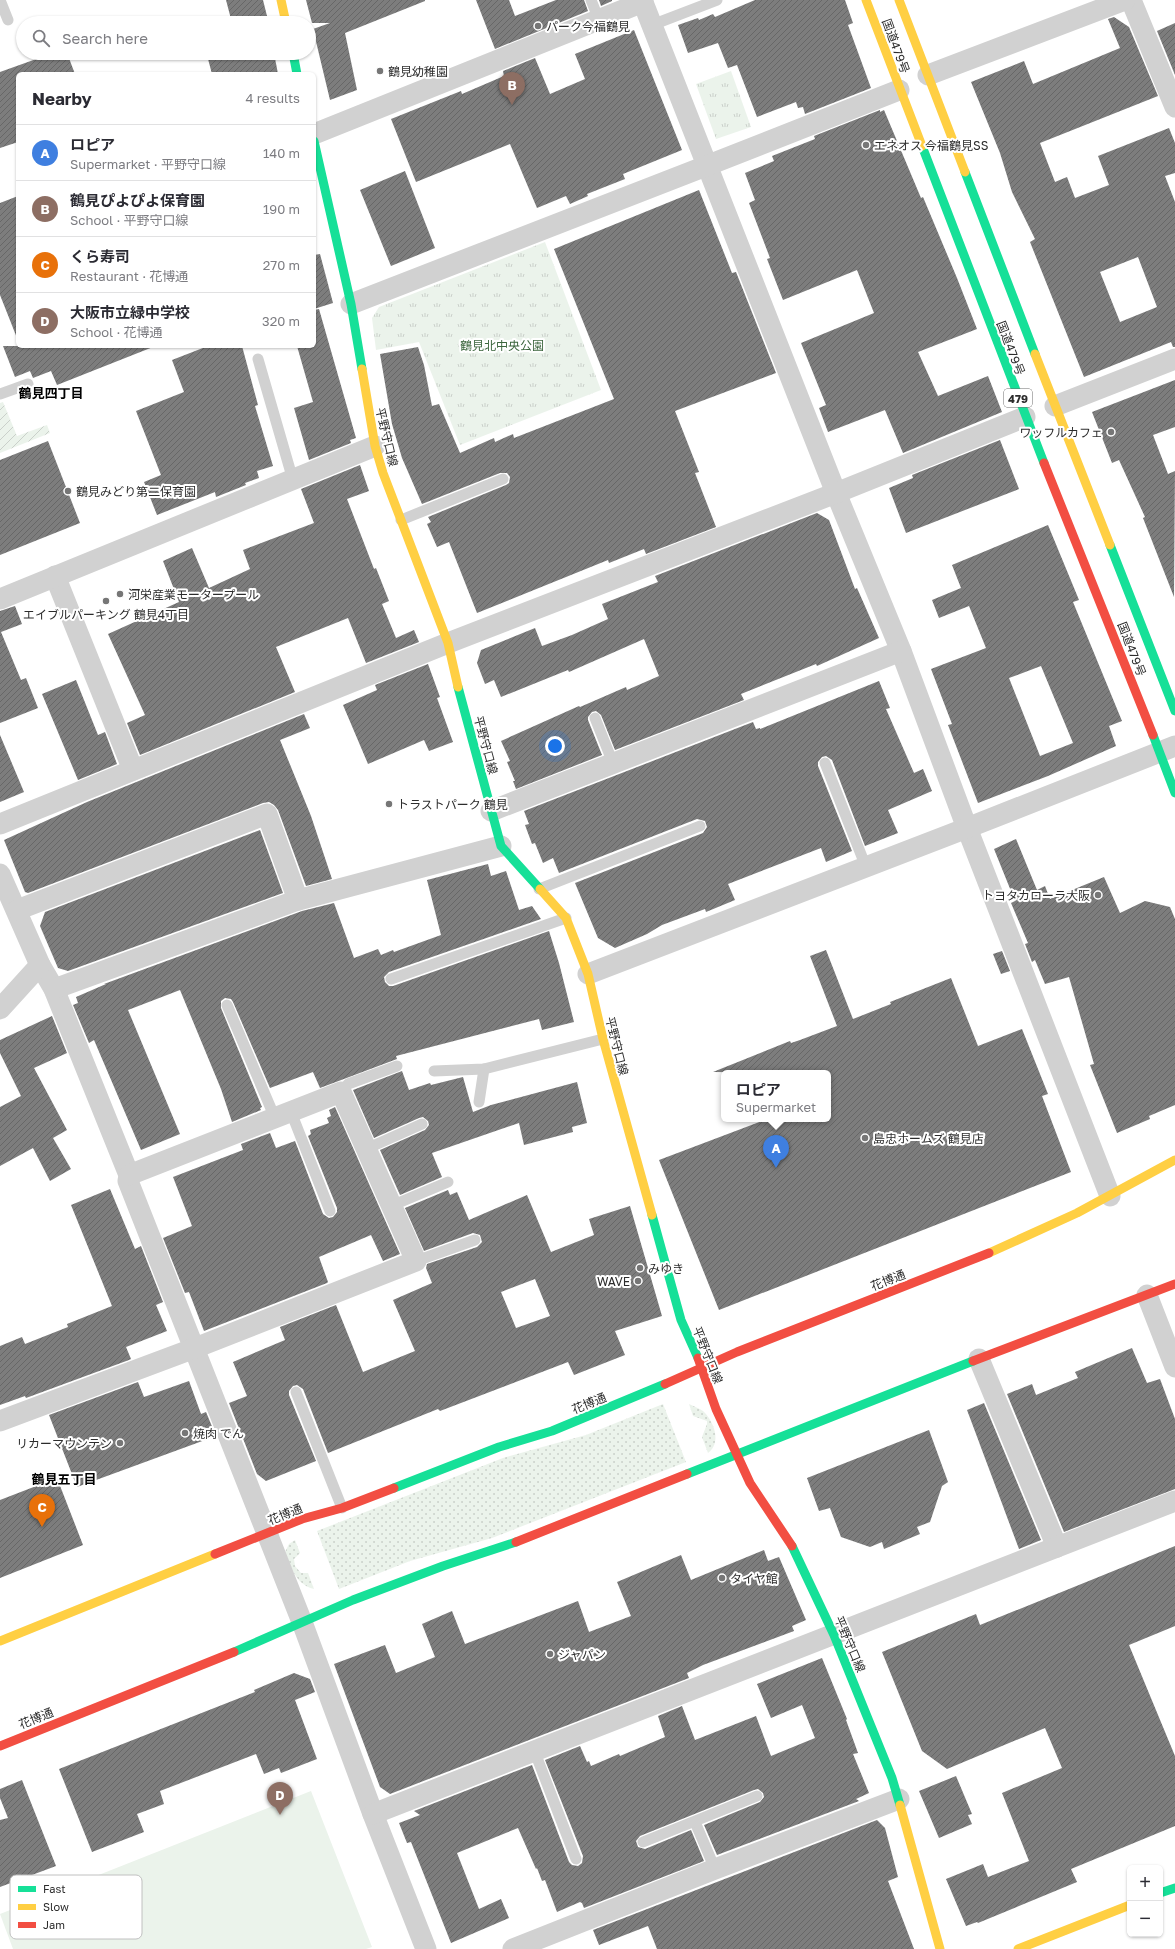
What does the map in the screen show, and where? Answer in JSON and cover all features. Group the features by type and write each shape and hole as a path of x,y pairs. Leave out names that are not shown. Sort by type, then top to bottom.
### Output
{"main road":[{"path":"281,0 284,16"},
{"name":"国道479号","path":"866,0 899,90 1025,416 1099,598 1167,749 1175,793"},
{"name":"国道479号","path":"899,0 1055,406 1175,711"},
{"path":"294,60 297,72"},
{"name":"平野守口線","path":"316,150 351,304 375,446 383,473 448,643 500,846 566,918 588,974 603,1040 681,1320 702,1368 716,1409 750,1483 791,1544 834,1635 892,1778 940,1949"},
{"name":"花博通","path":"0,1641 302,1520 342,1508 499,1446 552,1431 738,1352 980,1257 1066,1218 1110,1196 1175,1160"},
{"name":"花博通","path":"0,1746 232,1653 353,1600 442,1566 500,1548 979,1359 1175,1284"},
{"path":"1163,1892 1175,1888"},
{"path":"1018,1949 1127,1906"}],"street":[{"path":"928,75 1125,0"},
{"path":"1131,0 1175,107"},
{"path":"316,133 643,1 706,166 836,493 901,650 967,828 1110,1196"},
{"path":"351,304 899,90"},
{"path":"1055,406 1175,359"},
{"path":"0,824 448,643 836,493 1025,416"},
{"path":"0,599 375,446"},
{"path":"55,576 133,770"},
{"path":"491,811 901,650"},
{"path":"588,974 1167,749"},
{"path":"16,910 267,814 298,900"},
{"path":"54,989 298,900 500,846"},
{"path":"0,874 40,966 54,989 129,1175 128,1182 195,1348 302,1622 373,1814 426,1949"},
{"path":"0,1009 40,966"},
{"path":"0,1421 195,1348 416,1261 341,1092 129,1175"},
{"path":"1147,1295 1175,1367"},
{"path":"979,1359 1057,1547"},
{"path":"373,1814 1175,1501"},
{"path":"513,1949 715,1869 899,1800"}],"lane":[{"path":"0,0 8,20"},
{"path":"591,0 599,20"},
{"path":"652,25 717,0"},
{"path":"258,359 293,480"},
{"path":"0,394 28,384"},
{"path":"401,520 503,479"},
{"path":"595,718 613,764"},
{"path":"825,763 866,867"},
{"path":"539,889 700,826"},
{"path":"390,979 566,918"},
{"path":"227,1005 330,1211"},
{"path":"434,1071 484,1069 603,1040"},
{"path":"341,1092 348,1084 397,1066"},
{"path":"479,1102 484,1069"},
{"path":"366,1149 422,1124"},
{"path":"391,1206 448,1182"},
{"path":"416,1261 475,1240"},
{"path":"296,1392 342,1508"},
{"path":"534,1750 576,1859"},
{"path":"643,1842 757,1796"},
{"path":"695,1822 715,1869"}],"green space":[{"path":"731,71 751,127 716,139 696,84"},
{"name":"鶴見北中央公園","path":"545,242 601,390 460,445 419,342 376,350 372,318 379,307"},
{"path":"3,402 17,436 47,425 50,433 0,453 0,403"},
{"path":"663,1404 686,1462 492,1538 410,1561 339,1589 317,1531 503,1458 586,1435"},
{"path":"689,1404 703,1411 713,1426 715,1432 715,1444 708,1453 702,1437 707,1421 693,1416"},
{"path":"295,1540 300,1553 294,1559 295,1566 301,1573 308,1573 314,1589 308,1587 298,1579 285,1552 289,1544"},
{"path":"311,1791 372,1947 366,1949 13,1949 0,1914 10,1910 10,1939 142,1939 142,1875 99,1875"}],"building":[{"path":"226,0 263,0 267,16 230,16"},
{"path":"306,0 425,0 345,33 357,90 330,100 316,42 316,28 330,23 316,23 316,16 310,16"},
{"path":"476,0 509,0 515,16 556,0 584,0 588,11 495,49"},
{"path":"599,0 612,0 612,1 601,6"},
{"path":"755,0 845,0 853,23 848,25 871,88 805,114 803,107 798,108 796,102 757,117 737,65 728,68 718,43 688,53 678,25 698,18 699,20 713,14 715,17"},
{"path":"1114,17 1129,27 1158,96 1040,143 1055,182 1067,177 1075,198 1109,185 1098,156 1169,128 1175,143 1175,173 1165,176 1175,202 1175,347 1173,347 1171,342 1084,377 1030,242 1035,239 1012,192 1000,153 971,82 1024,61 1033,84 1120,48 1108,19","holes":["1138,257 1157,307 1120,322 1100,272"]},
{"path":"1175,23 1175,75 1157,31"},
{"path":"634,30 682,150 623,174 625,179 587,194 588,196 570,204 566,196 537,208 510,144 416,182 391,119 461,91 462,94 504,76 503,71 535,58 550,94 585,79 575,54"},
{"path":"33,60 70,60 74,72 16,72 16,143 0,148 0,72"},
{"path":"208,60 275,60 278,72 211,72"},
{"path":"880,110 880,112 884,110 921,198 923,197 977,329 918,352 938,396 988,376 1002,412 903,453 885,410 828,432 819,408 826,405 801,343 874,313 857,270 783,300 767,259 770,258 749,203 755,200 745,173 774,161 772,156 815,139 814,136"},
{"path":"405,171 435,248 391,266 360,190"},
{"path":"699,190 732,273 736,272 776,373 675,411 699,472 695,473 716,527 646,554 644,549 609,563 608,560 477,613 449,542 437,547 427,524 431,522 428,517 506,485 509,483 510,477 507,473 500,473 422,504 402,458 392,424 380,354 418,347 424,365 432,406 439,404 460,453 494,438 495,442 513,434 514,438 614,399 554,249"},
{"path":"16,197 16,335 0,295 0,203"},
{"path":"320,254 333,303 316,308 316,255"},
{"path":"319,309 356,438 350,440 351,443 309,460 294,408 313,402 298,348 316,348 316,310"},
{"path":"3,346 16,346 16,348 150,348 57,385 51,371 33,378 30,371 15,377"},
{"path":"203,348 243,348 258,405 255,406 273,466 257,471 259,478 245,483 246,485 216,497 215,492 157,515 144,482 161,475 136,411 184,392 172,360"},
{"path":"1175,380 1175,427 1153,435 1168,474 1175,471 1174,597 1143,518 1145,517 1119,460 1112,463 1092,412"},
{"path":"1000,440 1019,489 906,533 889,488 913,478 912,475"},
{"path":"48,441 80,523 0,555 0,460"},
{"path":"360,465 369,491 347,499 374,569 376,568 389,601 382,604 396,638 414,630 419,642 366,663 348,618 276,647 295,692 140,755 127,723 145,715 108,634 179,602 163,561 192,548 209,588 250,569 243,550 314,523 301,489"},
{"path":"817,513 829,520 855,589 857,588 879,638 817,666 816,664 741,694 744,700 615,750 601,715 596,711 592,712 588,717 588,720 602,755 516,789 513,781 515,781 507,762 510,761 501,741 579,706 580,707 626,687 627,690 659,676 644,639 569,672 568,670 501,697 494,680 485,684 477,663 481,650 535,628 542,646 572,635 608,619 602,604 658,582 655,576"},
{"path":"1048,525 1079,600 1073,602 1122,721 1109,726 1116,746 1048,776 978,803 948,725 952,724 931,669 986,648 969,606 939,618 932,600 961,588 952,565","holes":["1041,666 1073,743 1040,756 1009,678"]},
{"path":"15,606 22,624 1,632 21,680 26,678 38,708 0,723 0,611"},
{"path":"428,664 440,697 437,698 453,742 429,751 424,740 368,764 343,705 377,690 375,685"},
{"path":"76,680 98,735 105,732 117,764 78,780 42,694"},
{"path":"879,681 890,708 886,709 914,773 923,769 932,791 888,810 898,833 865,846 832,760 826,756 822,757 818,762 818,766 852,851 826,862 821,848 728,884 735,900 706,912 705,909 662,925 647,934 615,948 598,938 575,883 703,833 707,827 705,821 697,819 559,873 553,858 543,863 535,843 532,844 525,825 529,824 524,811 753,722 756,729 760,729"},
{"path":"304,714 310,728 280,740 311,816 332,879 306,886 278,810 269,802 28,893 25,892 4,840 87,802"},
{"path":"0,735 24,792 0,802"},
{"path":"260,830 283,893 68,971 58,968 40,926 45,912"},
{"path":"1016,839 1037,890 1045,886 1050,899 1104,877 1120,913 1145,901 1170,907 1175,919 1175,1105 1149,1116 1150,1119 1117,1133 1090,1065 1094,1064 1069,977 1045,984 1035,960 1032,962 1025,944 1028,943 1011,903 1015,901 994,849"},
{"path":"488,864 491,876 506,871 519,910 532,906 541,919 389,972 384,977 385,982 389,986 393,986 549,931 574,1022 542,1030 539,1019 396,1056 397,1059 320,1088 313,1072 270,1088 233,1002 231,999 225,998 221,1001 221,1008 262,1107 260,1108 261,1110 232,1122 221,1089 180,990 128,1010 180,1134 141,1150 94,1040 89,1043 73,1005 78,1003 76,997 106,984 104,984 302,911 334,903 354,958 378,949 381,955 393,950 394,952 441,935 427,880"},
{"path":"826,950 853,1019 891,1004 890,1002 951,978 978,1046 1022,1029 1048,1094 1042,1096 1071,1172 719,1310 659,1160 759,1122 831,1122 831,1070 721,1070 721,1072 713,1072 790,1041 791,1043 837,1026 810,956"},
{"path":"1002,951 1010,971 1001,974 993,954"},
{"path":"52,1016 67,1053 34,1068 67,1130 53,1138 71,1169 50,1181 33,1148 0,1166 0,1107 21,1096 0,1053 0,1040"},
{"path":"402,1071 409,1090 430,1083 431,1085 463,1077 473,1112 491,1105 577,1082 587,1123 572,1127 573,1132 524,1145 519,1123 432,1153 442,1177 400,1195 380,1150 425,1130 429,1125 428,1121 423,1117 419,1118 374,1138 353,1090"},
{"path":"335,1107 400,1254 383,1261 371,1235 319,1257 328,1282 327,1283 204,1331 189,1292 185,1293 163,1238 192,1226 173,1177 243,1150 241,1144 270,1133 276,1148 295,1141 323,1214 329,1218 333,1217 337,1212 337,1208 308,1136 311,1134 310,1130 329,1123 327,1118 331,1116 329,1110"},
{"path":"110,1189 135,1249 141,1246 163,1302 156,1305 167,1331 126,1347 131,1359 129,1360 26,1398 25,1396 0,1405 0,1346 22,1337 25,1344 68,1327 67,1324 112,1306 71,1205"},
{"path":"448,1190 450,1195 457,1192 469,1220 527,1195 551,1252 594,1235 589,1219 630,1206 662,1316 615,1331 625,1355 574,1375 568,1362 440,1411 438,1409 328,1453 303,1389 297,1385 293,1386 289,1391 289,1395 316,1461 266,1481 257,1474 229,1403 247,1396 233,1362 285,1340 280,1327 336,1305 363,1372 415,1351 393,1300 432,1283 426,1268 427,1264 477,1247 482,1242 480,1235 473,1233 424,1251 405,1208","holes":["535,1279 550,1316 516,1328 501,1292"]},
{"path":"1132,1348 1147,1383 1160,1379 1175,1419 1175,1489 1064,1532 1007,1394 1032,1384 1036,1395 1078,1378 1075,1372"},
{"path":"189,1381 201,1414 206,1412 216,1436 77,1487 49,1415 138,1382 144,1397"},
{"path":"984,1403 1041,1540 1019,1549 967,1410"},
{"path":"929,1430 948,1482 942,1486 930,1522 917,1527 920,1534 884,1549 882,1542 870,1547 841,1537 830,1508 819,1511 807,1478"},
{"path":"57,1478 83,1545 0,1578 0,1500"},
{"path":"1175,1546 1175,1626 1129,1645 1175,1756 1175,1826 1071,1869 1077,1882 978,1923 977,1922 966,1926 946,1879 983,1864 988,1877 1029,1861 1002,1793 1062,1768 1045,1728 947,1769 922,1751 882,1652 976,1614 980,1625"},
{"path":"764,1550 768,1561 779,1557 806,1620 792,1626 794,1631 703,1665 687,1673 689,1678 390,1794 380,1787 334,1664 385,1645 396,1673 435,1657 422,1624 452,1611 465,1644 578,1601 589,1632 631,1616 617,1582 681,1555 691,1580"},
{"path":"822,1658 847,1719 846,1720 858,1753 853,1754 869,1793 856,1799 859,1801 717,1855 704,1825 760,1802 764,1797 763,1793 758,1789 754,1790 640,1836 636,1841 638,1847 645,1849 691,1830 704,1861 584,1908 580,1902 557,1912 545,1880 542,1881 518,1828 457,1853 479,1909 501,1899 509,1918 451,1943 411,1842 407,1843 399,1823 420,1815 414,1811 532,1765 569,1862 572,1865 578,1866 582,1863 583,1856 545,1760 580,1746 587,1762 589,1761 591,1766 619,1754 620,1756 665,1737 658,1716 682,1706 695,1740 756,1716 771,1756 815,1738 802,1705 771,1718 757,1684"},
{"path":"294,1673 310,1679 315,1692 295,1700 317,1759 281,1773 279,1768 264,1774 256,1754 160,1791 164,1804 137,1814 144,1832 92,1852 59,1769 255,1692 254,1690"},
{"path":"956,1776 972,1814 968,1815 972,1824 939,1838 919,1791"},
{"path":"22,1780 56,1866 32,1875 10,1875 10,1883 0,1887 0,1820 8,1818 0,1798 0,1789"},
{"path":"877,1820 885,1828 898,1877 888,1881 914,1949 657,1949 648,1926 599,1945 593,1930"}],"traffic: fast":[{"path":"294,60 297,72"},
{"path":"922,146 1044,463"},
{"path":"316,150 351,304 362,369"},
{"path":"965,172 1035,354"},
{"path":"1110,545 1175,711"},
{"path":"458,687 501,846 540,889"},
{"path":"1153,735 1175,793"},
{"path":"652,1215 681,1320 698,1358"},
{"path":"687,1474 973,1361"},
{"path":"394,1488 499,1447 552,1431 665,1384"},
{"path":"234,1652 353,1600 443,1566 516,1542"},
{"path":"792,1546 834,1635 892,1778 900,1805"},
{"path":"1163,1892 1175,1888"}],"traffic: slow":[{"path":"281,0 284,16"},
{"path":"866,0 922,146"},
{"path":"899,0 965,172"},
{"path":"1035,354 1110,545"},
{"path":"362,369 375,446 383,473 448,643 458,687"},
{"path":"540,889 566,918 588,974 603,1039 652,1215"},
{"path":"989,1253 1077,1213 1175,1160"},
{"path":"0,1641 215,1554"},
{"path":"900,1805 940,1949"},
{"path":"1018,1949 1127,1906"}],"traffic: jam":[{"path":"1044,463 1153,735"},
{"path":"665,1384 737,1352 989,1253"},
{"path":"973,1361 1175,1284"},
{"path":"698,1358 716,1409 750,1483 792,1546"},
{"path":"516,1542 687,1474"},
{"path":"215,1554 302,1519 342,1508 394,1488"},
{"path":"0,1746 234,1652"}],"place":[{"name":"パーク今福鶴見","path":"538,26"},
{"name":"鶴見幼稚園","path":"380,71"},
{"name":"鶴見ぴよぴよ保育園","path":"512,105"},
{"name":"エネオス 今福鶴見SS","path":"866,145"},
{"name":"ワッフルカフェ","path":"1111,432"},
{"name":"鶴見みどり第二保育園","path":"68,491"},
{"name":"河栄産業モータープール","path":"120,594"},
{"name":"エイブルパーキング 鶴見4丁目","path":"106,601"},
{"name":"トラストパーク 鶴見","path":"389,804"},
{"name":"トヨタカローラ大阪","path":"1098,895"},
{"name":"島忠ホームズ 鶴見店","path":"865,1138"},
{"name":"ロピア","path":"776,1168"},
{"name":"みゆき","path":"640,1268"},
{"name":"WAVE","path":"638,1281"},
{"name":"焼肉 でん","path":"185,1433"},
{"name":"リカーマウンテン","path":"120,1443"},
{"name":"くら寿司","path":"42,1527"},
{"name":"タイヤ館","path":"722,1578"},
{"name":"ジャパン","path":"550,1654"},
{"name":"大阪市立緑中学校","path":"280,1815"}],"district":[{"name":"鶴見四丁目","path":"51,393"},
{"name":"鶴見五丁目","path":"64,1479"}]}
